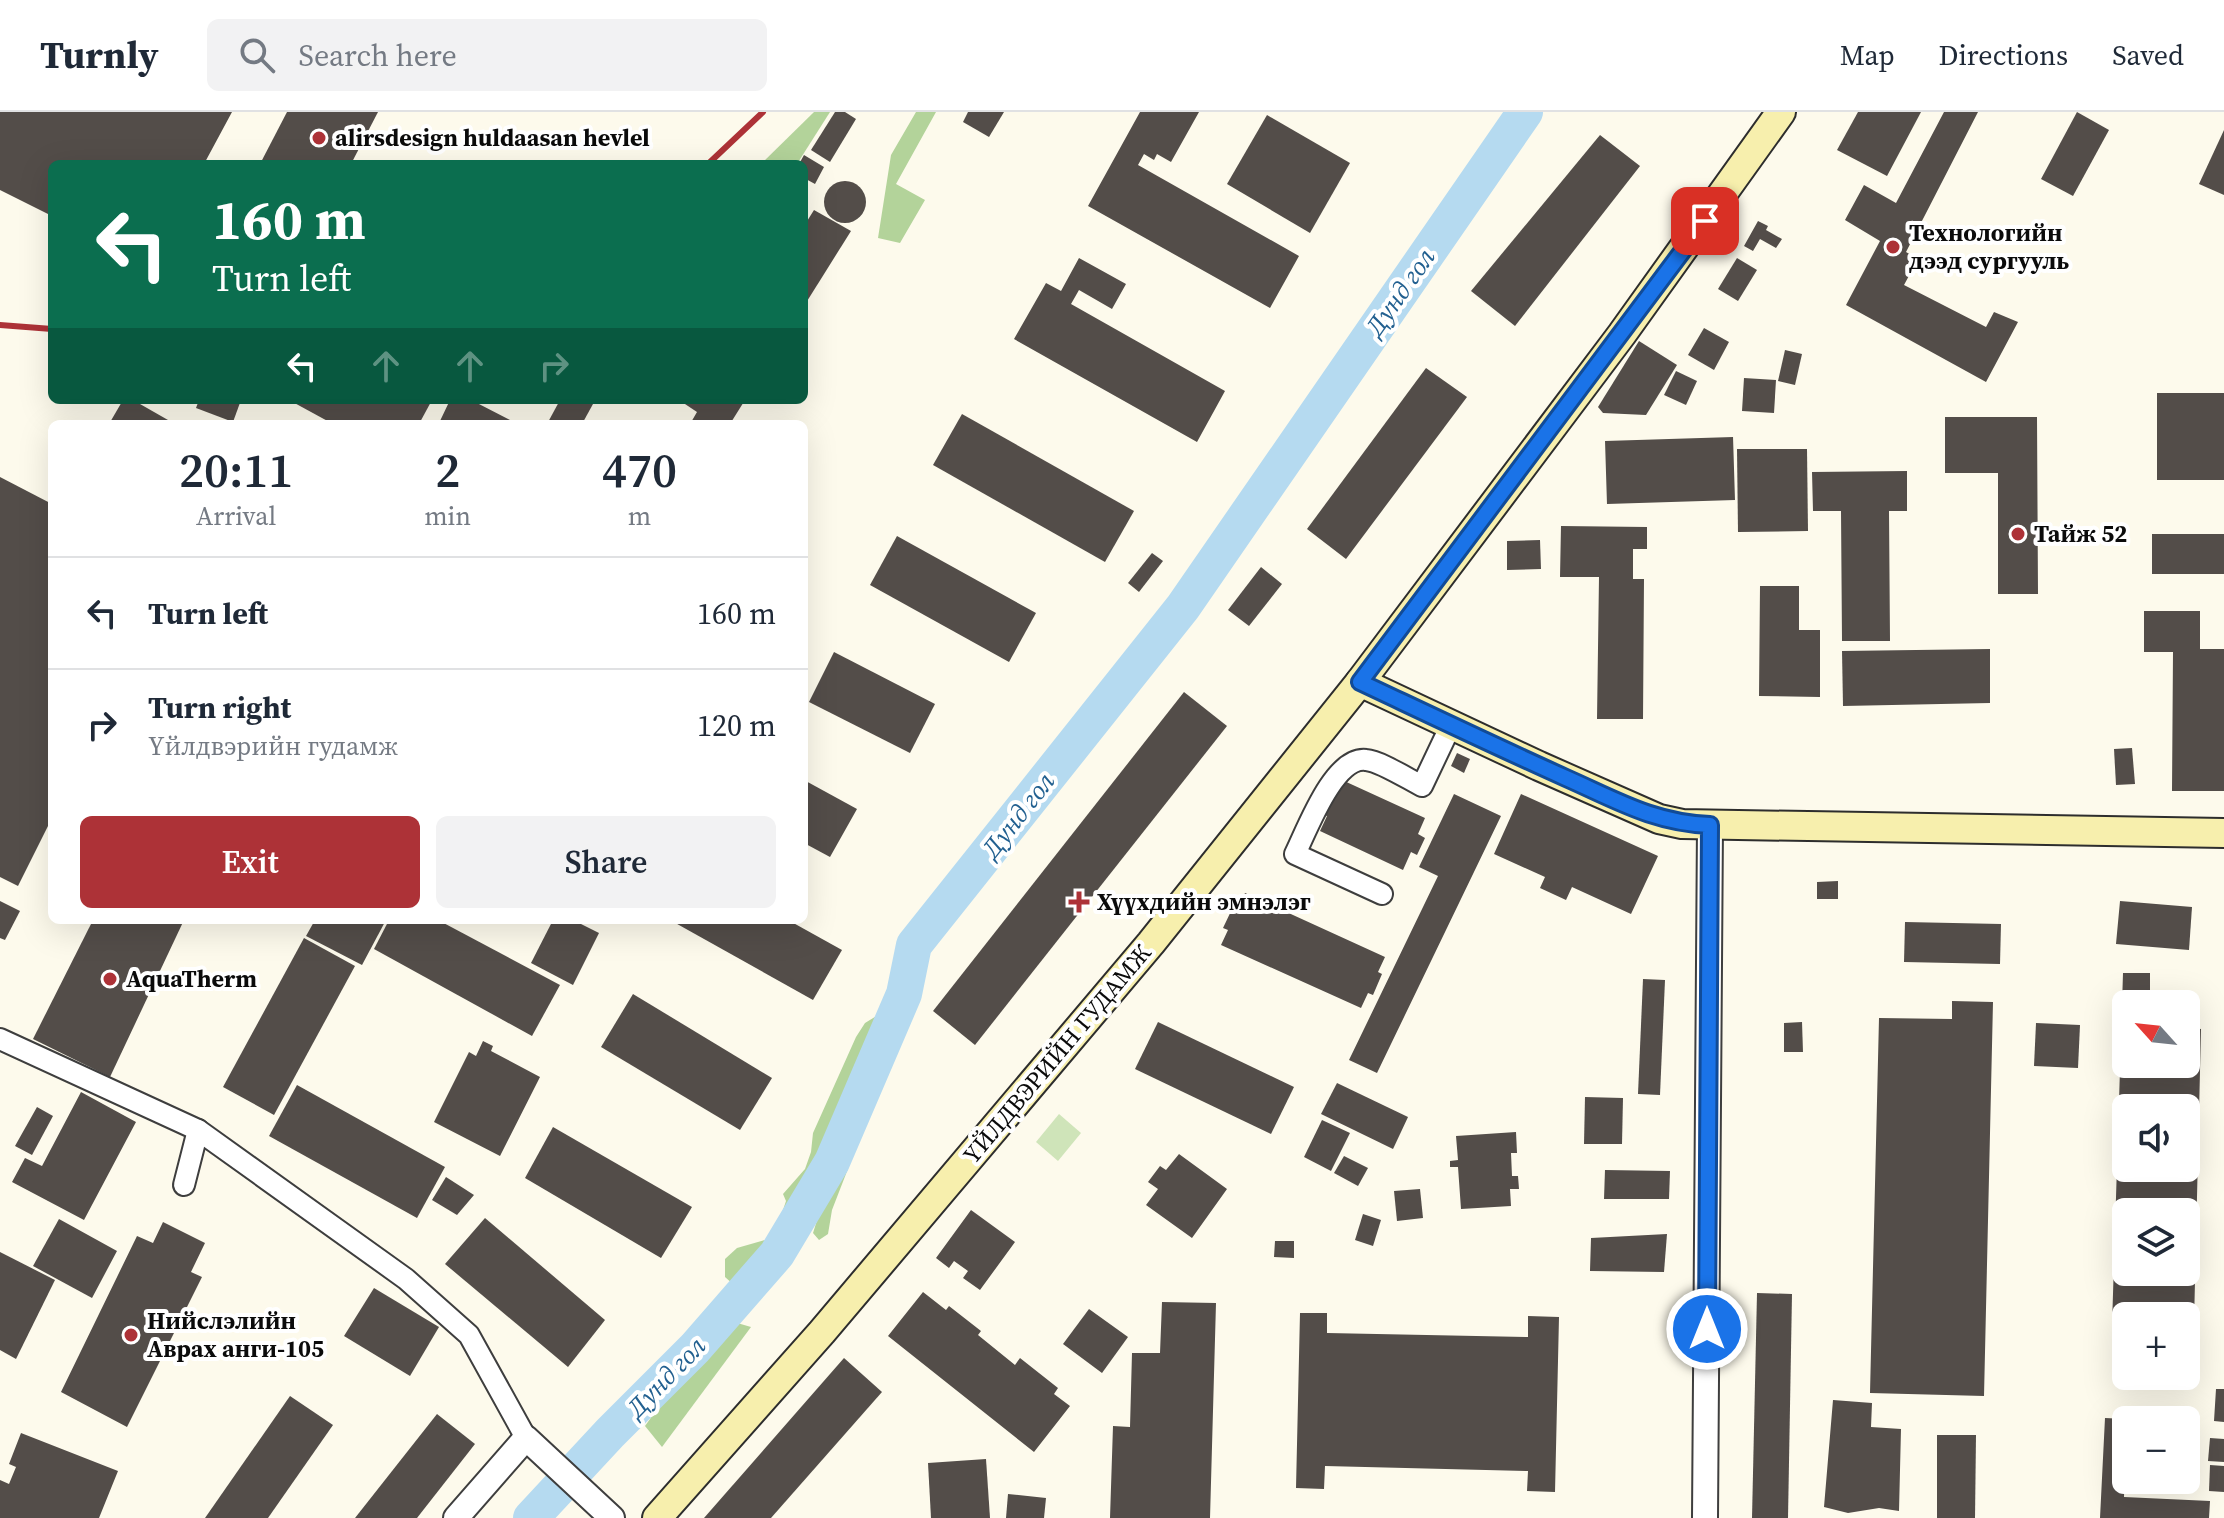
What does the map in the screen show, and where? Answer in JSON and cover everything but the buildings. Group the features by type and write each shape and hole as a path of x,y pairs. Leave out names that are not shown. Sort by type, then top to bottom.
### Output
{"main road":[{"name":"YЙЛДВЭРИЙН ГУДАМЖ","path":"657,1518 822,1332 1072,1040 1360,682 1622,334 1781,112"},
{"path":"1360,682 1659,819 1682,824 2224,833"}],"street":[{"path":"1382,894 1295,854 1332,780 1350,762 1366,759 1422,786 1451,725"},
{"path":"1705,1518 1710,825"},
{"path":"0,1039 198,1130 406,1279 469,1335 533,1445 612,1518"},
{"path":"184,1185 198,1130"},
{"path":"456,1518 533,1445"}],"green space":[{"path":"814,112 830,112 800,160 765,160"},
{"path":"916,112 936,112 896,184 925,200 900,243 878,238 891,155"},
{"path":"878,1015 884,1023 861,1071 858,1089 790,1222 783,1210 786,1201 783,1194 805,1169 813,1133 856,1037 865,1023"},
{"path":"888,1048 880,1086 832,1210 828,1234 819,1240 813,1233 832,1173"},
{"path":"1059,1114 1081,1133 1058,1161 1036,1142"},
{"path":"765,1240 772,1243 761,1262 752,1273 734,1285 725,1277 725,1259 737,1248"},
{"path":"727,1320 751,1327 662,1447 645,1426 705,1342"}],"waterway":[{"name":"Дунд гол","path":"531,1518 695,1348 777,1254 832,1162 904,994 914,945 1183,607 1525,112"}],"railway":[{"path":"712,160 763,112"},
{"path":"0,325 48,329"}],"place":[{"name":"alirsdesign huldaasan hevlel","path":"319,138"},
{"name":"Технологийн дээд сургууль","path":"1893,247"},
{"name":"Тайж 52","path":"2018,534"},
{"name":"Хүүхдийн эмнэлэг","path":"1079,902"},
{"name":"AquaTherm","path":"110,979"},
{"name":"Нийслэлийн Аврах анги-105","path":"131,1335"}],"route":[{"path":"1705,221 1360,682 1659,819 1710,825 1707,1329"}]}
